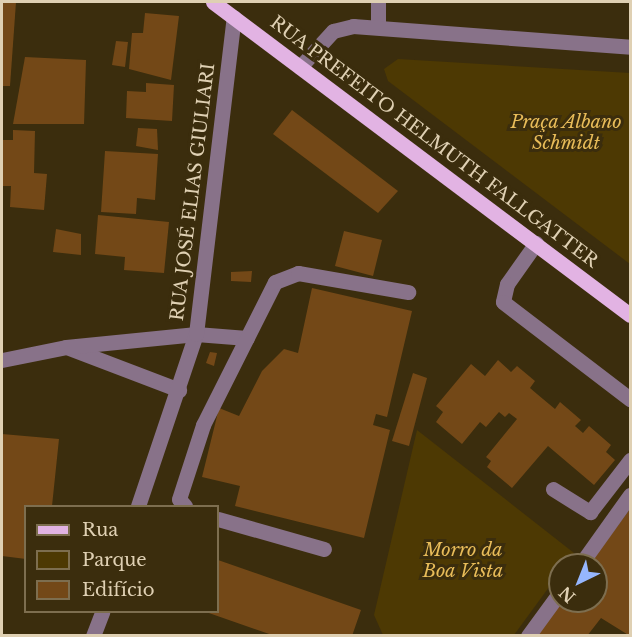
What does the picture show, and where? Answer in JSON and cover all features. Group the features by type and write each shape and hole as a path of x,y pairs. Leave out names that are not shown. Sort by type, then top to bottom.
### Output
{"main road":[{"name":"RUA PREFEITO HELMUTH FALLGATTER","path":"213,2 630,315"}],"street":[{"path":"378,2 378,26"},
{"name":"RUA JOSÉ ELIAS GIULIARI","path":"139,505 196,334 234,16"},
{"path":"300,67 333,31 378,26 630,47"},
{"path":"536,243 507,284 503,302 630,399"},
{"path":"184,505 179,499 203,424 275,282 298,273 408,292"},
{"path":"2,360 66,346 196,334 247,338"},
{"path":"66,346 179,390"},
{"path":"553,489 590,512 630,460"},
{"path":"589,553 630,495"},
{"path":"219,519 324,549"},
{"path":"528,636 548,608"},
{"path":"93,636 102,613"}],"green space":[{"name":"Praça Albano Schmidt","path":"398,59 630,73 630,264 388,81 384,69"},
{"name":"Morro da Boa Vista","path":"417,430 574,553 548,553 548,589 514,635 383,635 374,615"}],"building":[{"path":"2,2 16,2 10,86 2,86"},
{"path":"145,13 179,16 171,80 129,69 132,33 143,33"},
{"path":"116,41 128,42 125,67 112,65"},
{"path":"25,57 86,60 84,124 13,124"},
{"path":"146,83 174,85 172,121 126,118 127,91 146,92"},
{"path":"292,110 398,191 378,213 273,134"},
{"path":"138,128 157,129 158,150 136,146"},
{"path":"13,130 35,131 34,173 47,174 44,210 10,207 11,186 2,186 2,140 13,140"},
{"path":"105,151 158,154 155,200 137,198 136,214 101,212"},
{"path":"98,215 169,222 164,273 124,270 125,257 95,254"},
{"path":"56,229 81,234 81,255 53,252"},
{"path":"344,231 382,240 373,276 335,266"},
{"path":"252,271 251,282 231,281 231,272"},
{"path":"312,288 412,311 387,417 376,414 373,425 390,430 364,538 235,506 240,486 202,477 219,408 239,416 262,371 284,349 298,353"},
{"path":"210,352 217,353 214,366 206,363"},
{"path":"498,360 511,372 517,366 535,381 530,388 555,409 560,402 581,420 575,426 583,433 589,426 611,445 606,452 615,460 594,485 548,446 512,488 487,467 491,461 486,457 517,419 509,413 505,417 499,412 486,427 480,422 462,444 436,422 443,412 436,406 471,364 485,376"},
{"path":"413,373 427,378 409,446 392,441"},
{"path":"2,434 59,439 52,505 24,505 24,559 2,556"},
{"path":"630,509 630,636 601,618 587,636 536,636 553,613 608,613 608,553 598,553"},
{"path":"219,560 361,610 352,636 275,636 209,613 219,613"}]}
